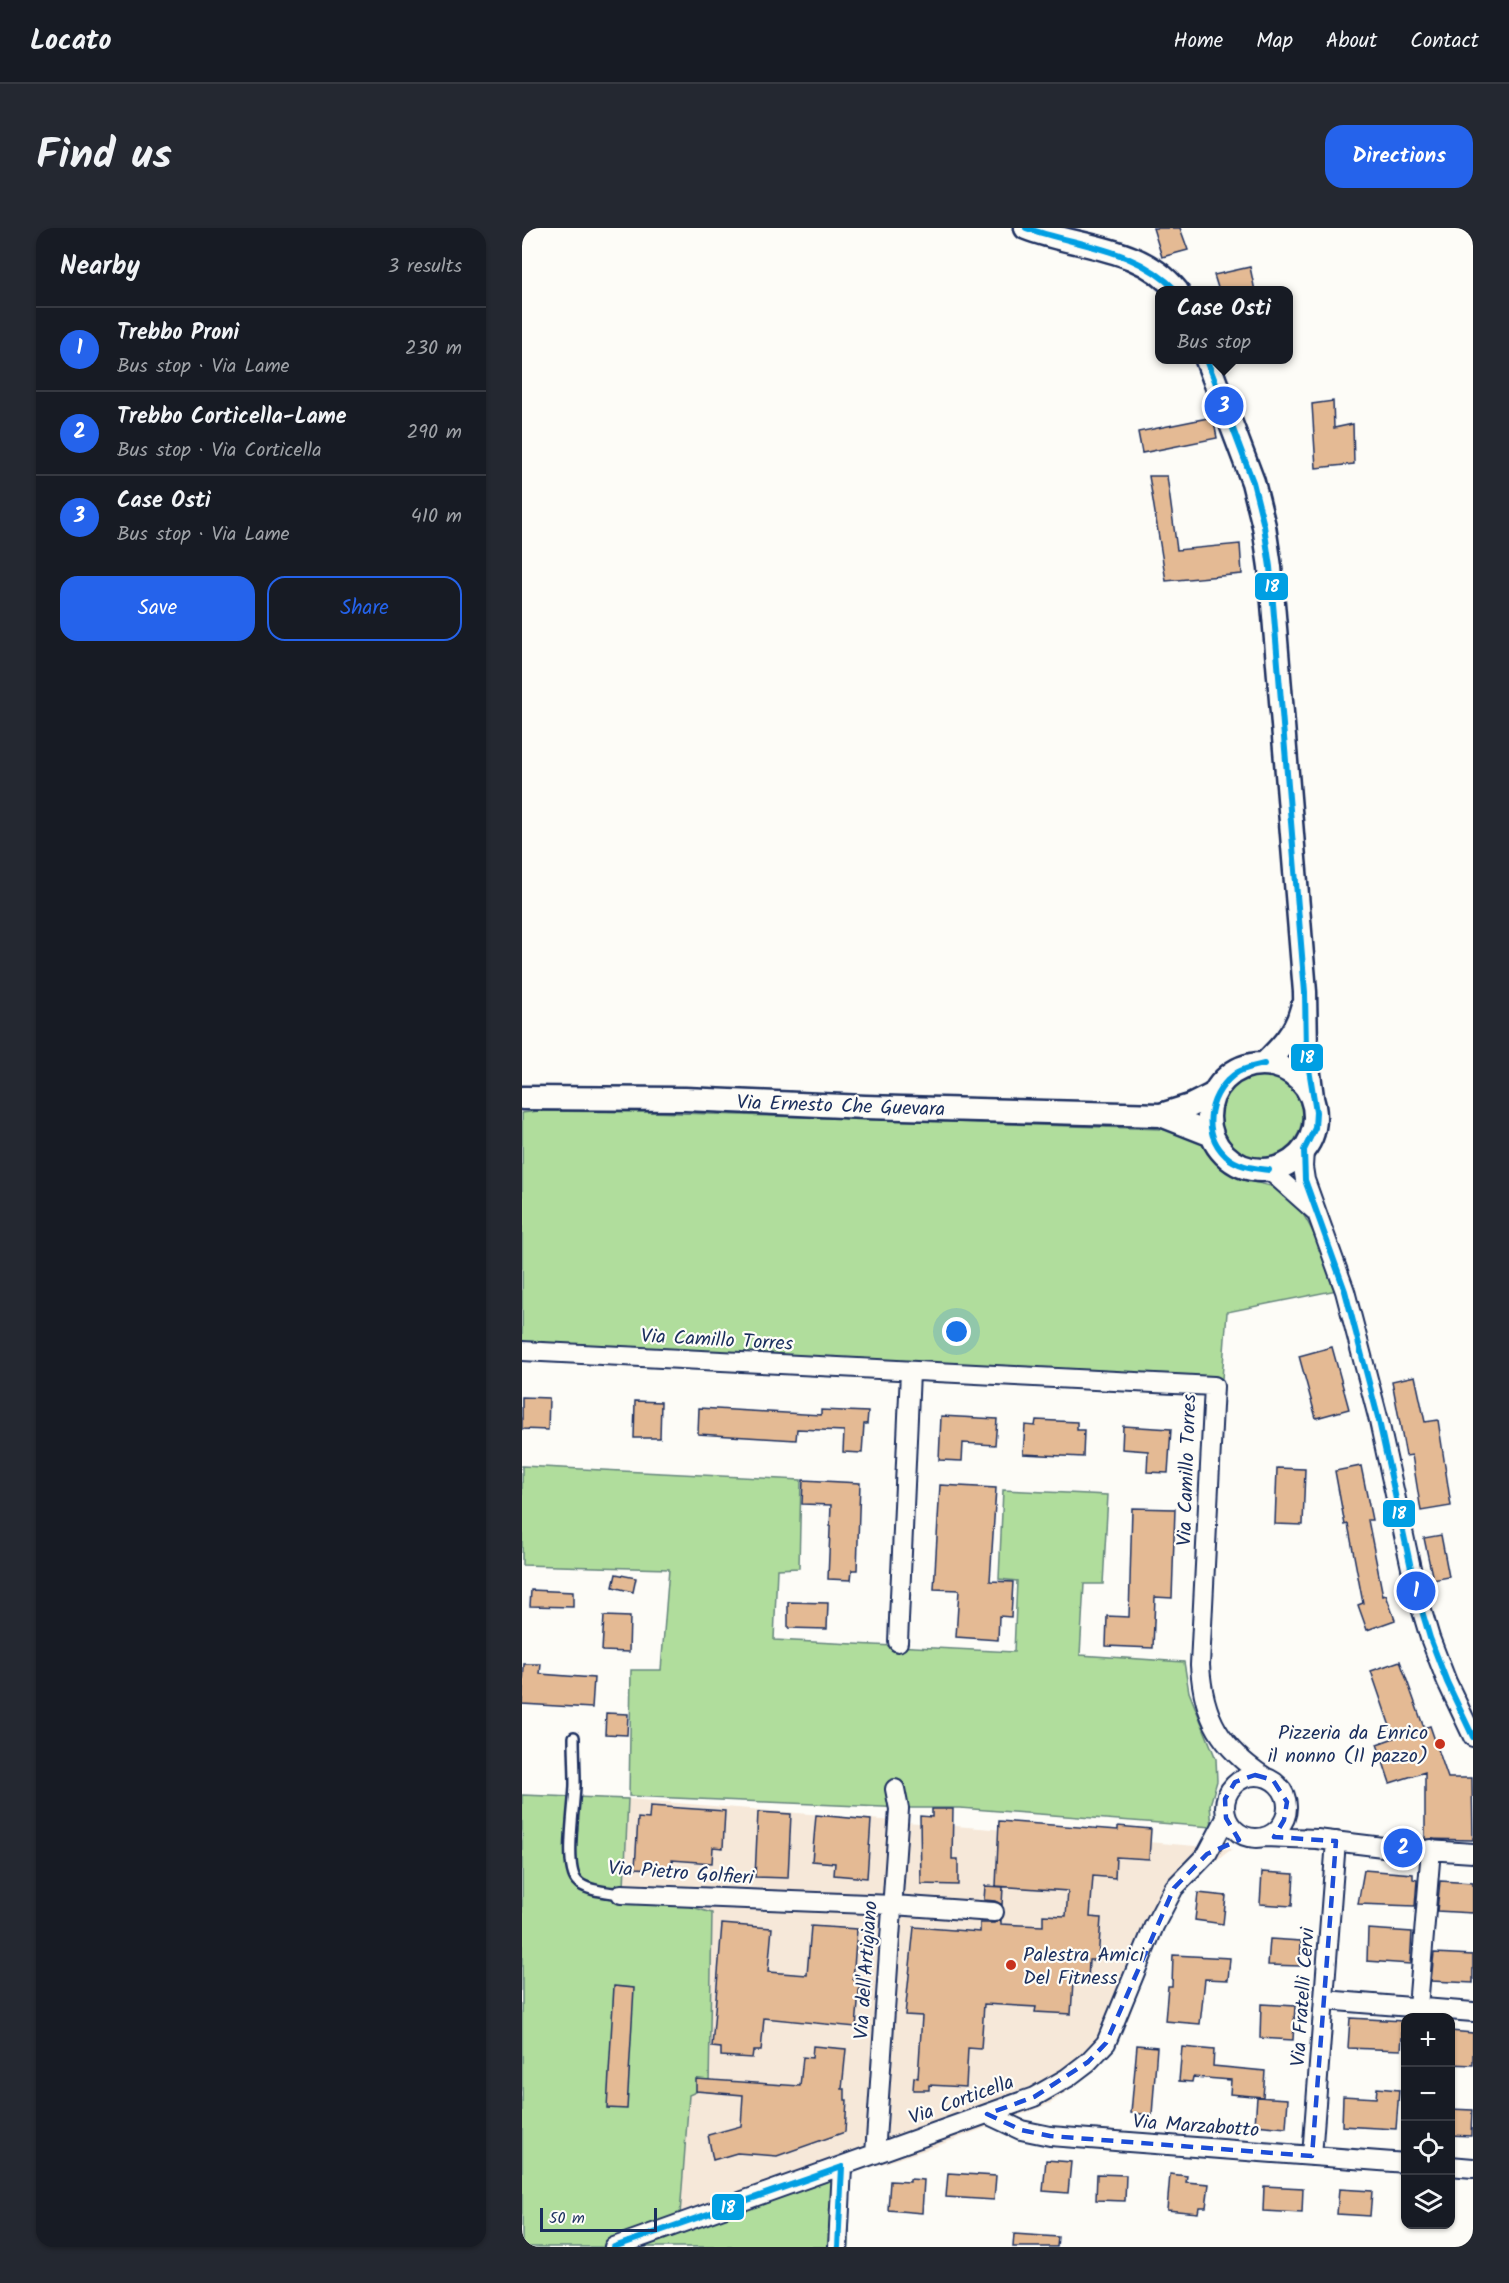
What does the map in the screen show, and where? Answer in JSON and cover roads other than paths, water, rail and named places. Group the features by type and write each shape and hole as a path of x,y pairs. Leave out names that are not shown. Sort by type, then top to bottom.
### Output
{"street":[{"path":"1026,228 1047,236 1125,254 1153,268 1173,286"},
{"path":"1209,364 1252,482 1264,526 1270,567 1305,992 1306,1051 1316,1112 1315,1128 1304,1150 1288,1164 1269,1170 1250,1169 1230,1160 1217,1146 1212,1134 1209,1112 1214,1094 1232,1074 1251,1065 1264,1064 1281,1067 1304,1083 1312,1097"},
{"path":"1264,1064 1281,1048 1292,1033 1300,1015 1305,992"},
{"name":"Via Ernesto Che Guevara","path":"1161,1115 1190,1106 1214,1094"},
{"name":"Via Ernesto Che Guevara","path":"522,1098 674,1099 1161,1115 1212,1134"},
{"path":"1304,1150 1303,1167 1315,1211 1335,1259 1379,1421 1416,1591 1430,1638 1447,1682 1473,1737"},
{"path":"1269,1170 1315,1211"},
{"name":"Via Camillo Torres","path":"522,1351 1214,1386 1200,1665 1201,1692 1210,1718 1226,1745 1247,1765 1265,1777"},
{"path":"898,1642 910,1372"},
{"name":"Via Camillo Torres","path":"1226,1745 1230,1763 1229,1790"},
{"path":"1229,1790 1235,1782 1244,1777 1255,1775 1265,1777 1280,1786 1287,1802 1287,1811 1294,1821 1317,1839"},
{"name":"Via dell'Artigiano","path":"875,2154 899,1809 896,1790"},
{"name":"Via Corticella","path":"614,2247 1034,2097 1067,2078 1088,2062 1106,2043 1154,1926 1174,1888 1207,1854 1226,1818 1225,1799 1229,1790"},
{"name":"Via Corticella","path":"1257,1838 1280,1828 1287,1811"},
{"path":"1226,1818 1232,1828 1240,1834 1257,1838"},
{"name":"Via Corticella","path":"1207,1854 1233,1842 1257,1838 1317,1839 1473,1852"},
{"name":"Via Fratelli Cervi","path":"1312,2156 1336,1841"},
{"path":"1418,2007 1431,1850"},
{"name":"Via Pietro Golfieri","path":"621,1894 893,1905 993,1912"},
{"path":"1324,2000 1473,2012"},
{"name":"Via Marzabotto","path":"987,2114 1022,2130 1050,2136 1401,2163"},
{"path":"1455,2166 1473,2168"},
{"path":"838,2247 842,2167"}],"lane":[{"name":"Via Pietro Golfieri","path":"574,1737 575,1786 571,1861 573,1874 576,1881 583,1886 621,1894"}],"place":[{"name":"Case Osti","path":"1224,406"},
{"name":"Trebbo Proni","path":"1416,1591"},
{"name":"Pizzeria da Enrico il nonno (Il pazzo)","path":"1440,1744"},
{"name":"Trebbo Corticella-Lame","path":"1403,1848"},
{"name":"Palestra Amici Del Fitness","path":"1011,1965"}]}
